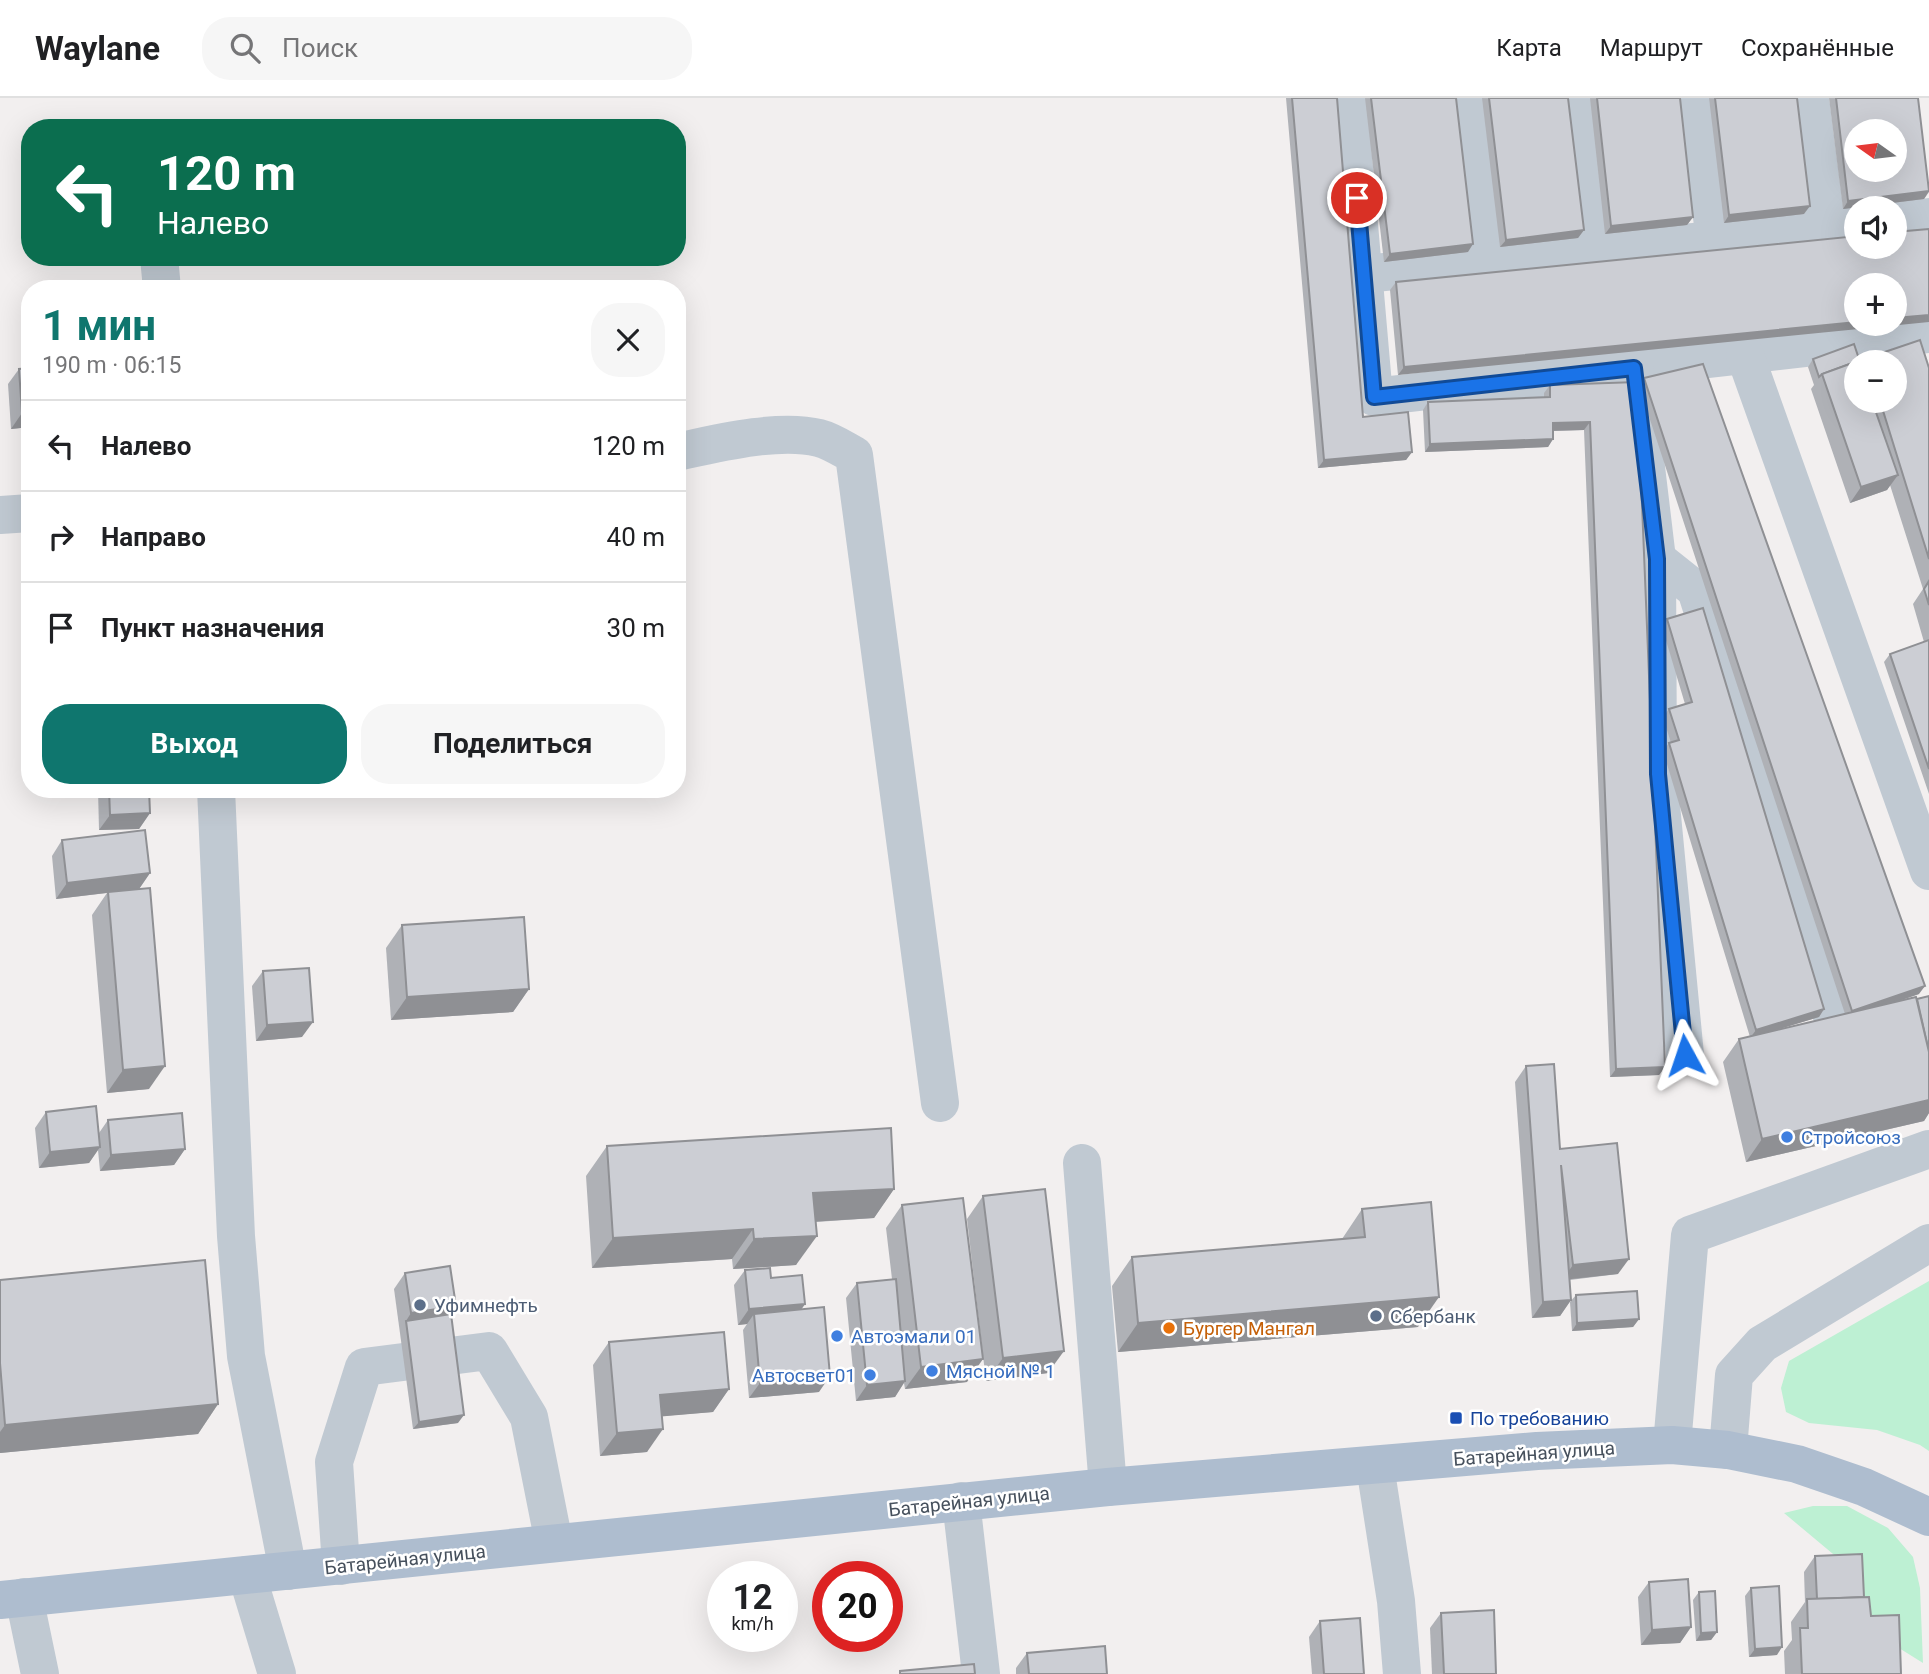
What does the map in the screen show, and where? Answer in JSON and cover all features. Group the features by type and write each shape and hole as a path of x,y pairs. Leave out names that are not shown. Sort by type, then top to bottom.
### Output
{"main road":[{"name":"Батарейная улица","path":"12,1599 1108,1487 1537,1451 1672,1445 1728,1450 1797,1464 1864,1487 1929,1517"}],"street":[{"path":"1348,98 1374,397 1929,334"},
{"path":"1464,98 1485,264"},
{"path":"1573,98 1591,253"},
{"path":"1696,98 1715,241"},
{"path":"1364,274 1842,228 1810,98"},
{"path":"1907,220 1929,217"},
{"path":"1745,355 1929,871"},
{"path":"1634,368 1657,559 1658,774 1685,1055"},
{"path":"686,450 793,433 822,438 854,455 940,1103"},
{"path":"0,515 21,514"},
{"path":"1657,559 1696,590 1831,1013"},
{"path":"216,798 236,1236 245,1342 288,1571"},
{"path":"1672,1445 1690,1235 1929,1149"},
{"path":"1082,1163 1108,1487"},
{"path":"1728,1450 1734,1375 1762,1344 1929,1242"},
{"path":"341,1566 334,1462 364,1367 489,1351 529,1417 554,1544"},
{"path":"1376,1466 1396,1601 1402,1674"},
{"path":"961,1501 981,1674"},
{"path":"247,1575 277,1674"},
{"path":"12,1599 40,1674"}],"green space":[{"path":"1929,1281 1929,1451 1920,1445 1877,1430 1809,1423 1786,1412 1781,1388 1789,1361"},
{"path":"1813,1506 1847,1506 1888,1528 1913,1557 1920,1588 1923,1663 1883,1638 1855,1639 1851,1569 1784,1513"}],"building":[{"path":"1292,98 1337,98 1363,417 1408,412 1412,452 1324,460"},
{"path":"1371,98 1456,98 1473,244 1390,254"},
{"path":"1489,98 1568,98 1584,230 1506,240"},
{"path":"1597,98 1680,98 1693,217 1611,226"},
{"path":"1715,98 1797,98 1810,206 1729,215"},
{"path":"1836,98 1918,98 1929,191 1888,196 1847,196 1846,182 1908,182 1908,119 1844,119 1844,167"},
{"path":"1929,229 1929,315 1907,317 1907,273 1844,273 1844,323 1404,367 1396,282 1844,237 1844,259 1907,259 1907,231"},
{"path":"1920,340 1929,368 1929,559 1884,413 1907,413 1907,350 1891,350"},
{"path":"1854,344 1856,350 1844,350 1844,366 1819,377 1813,359"},
{"path":"1703,364 1925,986 1852,1011 1644,378"},
{"path":"1844,366 1844,413 1876,413 1898,475 1861,487 1822,374"},
{"path":"1637,382 1665,1067 1616,1069 1590,422 1553,423 1553,439 1430,444 1428,402 1550,397 1550,385"},
{"path":"1929,581 1929,605 1924,589"},
{"path":"1703,608 1824,1009 1756,1030 1669,743 1679,740 1669,709 1692,702 1667,619"},
{"path":"1929,640 1929,769 1890,654"},
{"path":"109,798 149,798 150,813 110,815"},
{"path":"145,830 150,873 67,883 62,840"},
{"path":"150,888 165,1066 123,1070 108,892"},
{"path":"524,917 529,989 407,997 402,925"},
{"path":"309,968 313,1022 267,1025 263,971"},
{"path":"1929,996 1929,1052 1917,999"},
{"path":"1916,997 1929,1052 1929,1100 1762,1139 1739,1039"},
{"path":"1554,1064 1560,1149 1617,1143 1629,1259 1573,1265 1561,1165 1571,1300 1543,1302 1526,1066"},
{"path":"96,1106 100,1147 50,1152 46,1112"},
{"path":"182,1113 185,1149 111,1155 108,1120"},
{"path":"891,1128 894,1189 813,1193 817,1236 754,1239 753,1229 613,1238 607,1146"},
{"path":"1045,1189 1064,1351 1003,1358 983,1196"},
{"path":"963,1198 983,1359 921,1367 902,1205"},
{"path":"1431,1202 1439,1297 1138,1323 1132,1257 1365,1237 1362,1209"},
{"path":"205,1260 218,1404 5,1425 0,1363 0,1280"},
{"path":"450,1266 456,1306 411,1313 405,1273"},
{"path":"770,1268 771,1278 802,1275 805,1304 749,1309 745,1270"},
{"path":"896,1279 905,1381 867,1385 857,1283"},
{"path":"1637,1291 1639,1319 1577,1323 1576,1295"},
{"path":"824,1307 830,1376 760,1383 754,1314"},
{"path":"451,1314 464,1415 419,1422 406,1321"},
{"path":"724,1332 729,1389 660,1395 663,1429 617,1433 609,1342"},
{"path":"1862,1554 1864,1597 1817,1599 1815,1556"},
{"path":"1688,1579 1691,1627 1652,1630 1649,1582"},
{"path":"1779,1586 1782,1647 1755,1649 1751,1588"},
{"path":"1715,1591 1717,1632 1701,1633 1699,1592"},
{"path":"1869,1597 1871,1616 1899,1615 1901,1674 1802,1674 1800,1628 1808,1628 1807,1599"},
{"path":"1494,1610 1496,1674 1444,1674 1441,1613"},
{"path":"1360,1618 1364,1674 1324,1674 1320,1621"},
{"path":"1105,1646 1107,1674 1029,1674 1027,1653"},
{"path":"974,1664 975,1674 900,1674 900,1671"}],"place":[{"name":"Стройсоюз","path":"1787,1137"},
{"name":"Уфимнефть","path":"420,1305"},
{"name":"Сбербанк","path":"1376,1316"},
{"name":"Бургер Мангал","path":"1169,1328"},
{"name":"Автоэмали 01","path":"837,1336"},
{"name":"Мясной № 1","path":"932,1371"},
{"name":"Автосвет01","path":"870,1375"},
{"name":"По требованию","path":"1456,1418"}],"route":[{"path":"1357,198 1374,397 1634,368 1657,559 1658,774 1685,1055"}]}
